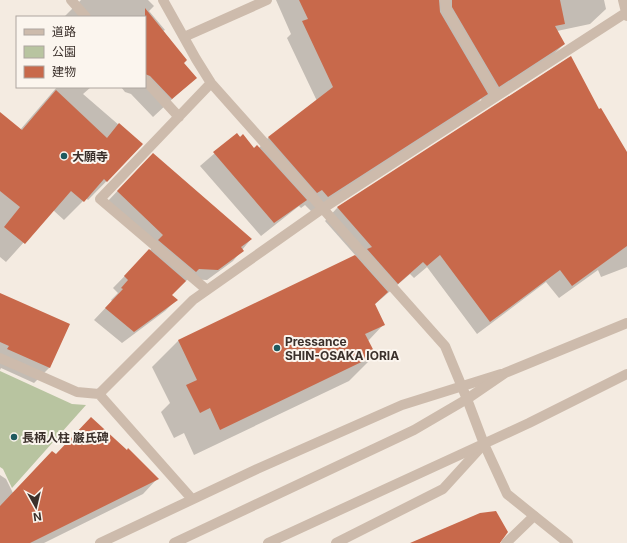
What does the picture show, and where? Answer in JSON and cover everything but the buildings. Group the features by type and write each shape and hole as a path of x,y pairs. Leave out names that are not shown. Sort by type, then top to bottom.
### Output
{"street":[{"path":"71,0 85,16"},
{"path":"163,0 211,83 445,346 484,444 508,494 568,543"},
{"path":"184,37 267,0"},
{"path":"445,0 446,9 496,95"},
{"path":"99,394 193,300 322,209 496,95 627,13 623,0"},
{"path":"146,81 179,117"},
{"path":"207,290 100,198 211,83"},
{"path":"100,543 192,499 402,404 505,373 627,323"},
{"path":"0,358 77,392 99,394 192,499"},
{"path":"174,543 414,430 467,399 505,373"},
{"path":"268,543 484,444 627,374"},
{"path":"336,543 443,489 484,444"},
{"path":"506,543 534,516"}],"green space":[{"path":"0,371 72,404 86,405 12,488 3,469 0,467"}],"place":[{"name":"大願寺","path":"64,156"},
{"name":"Pressance SHIN-OSAKA IORIA","path":"277,348"},
{"name":"長柄人柱 巌氏碑","path":"14,437"}]}
